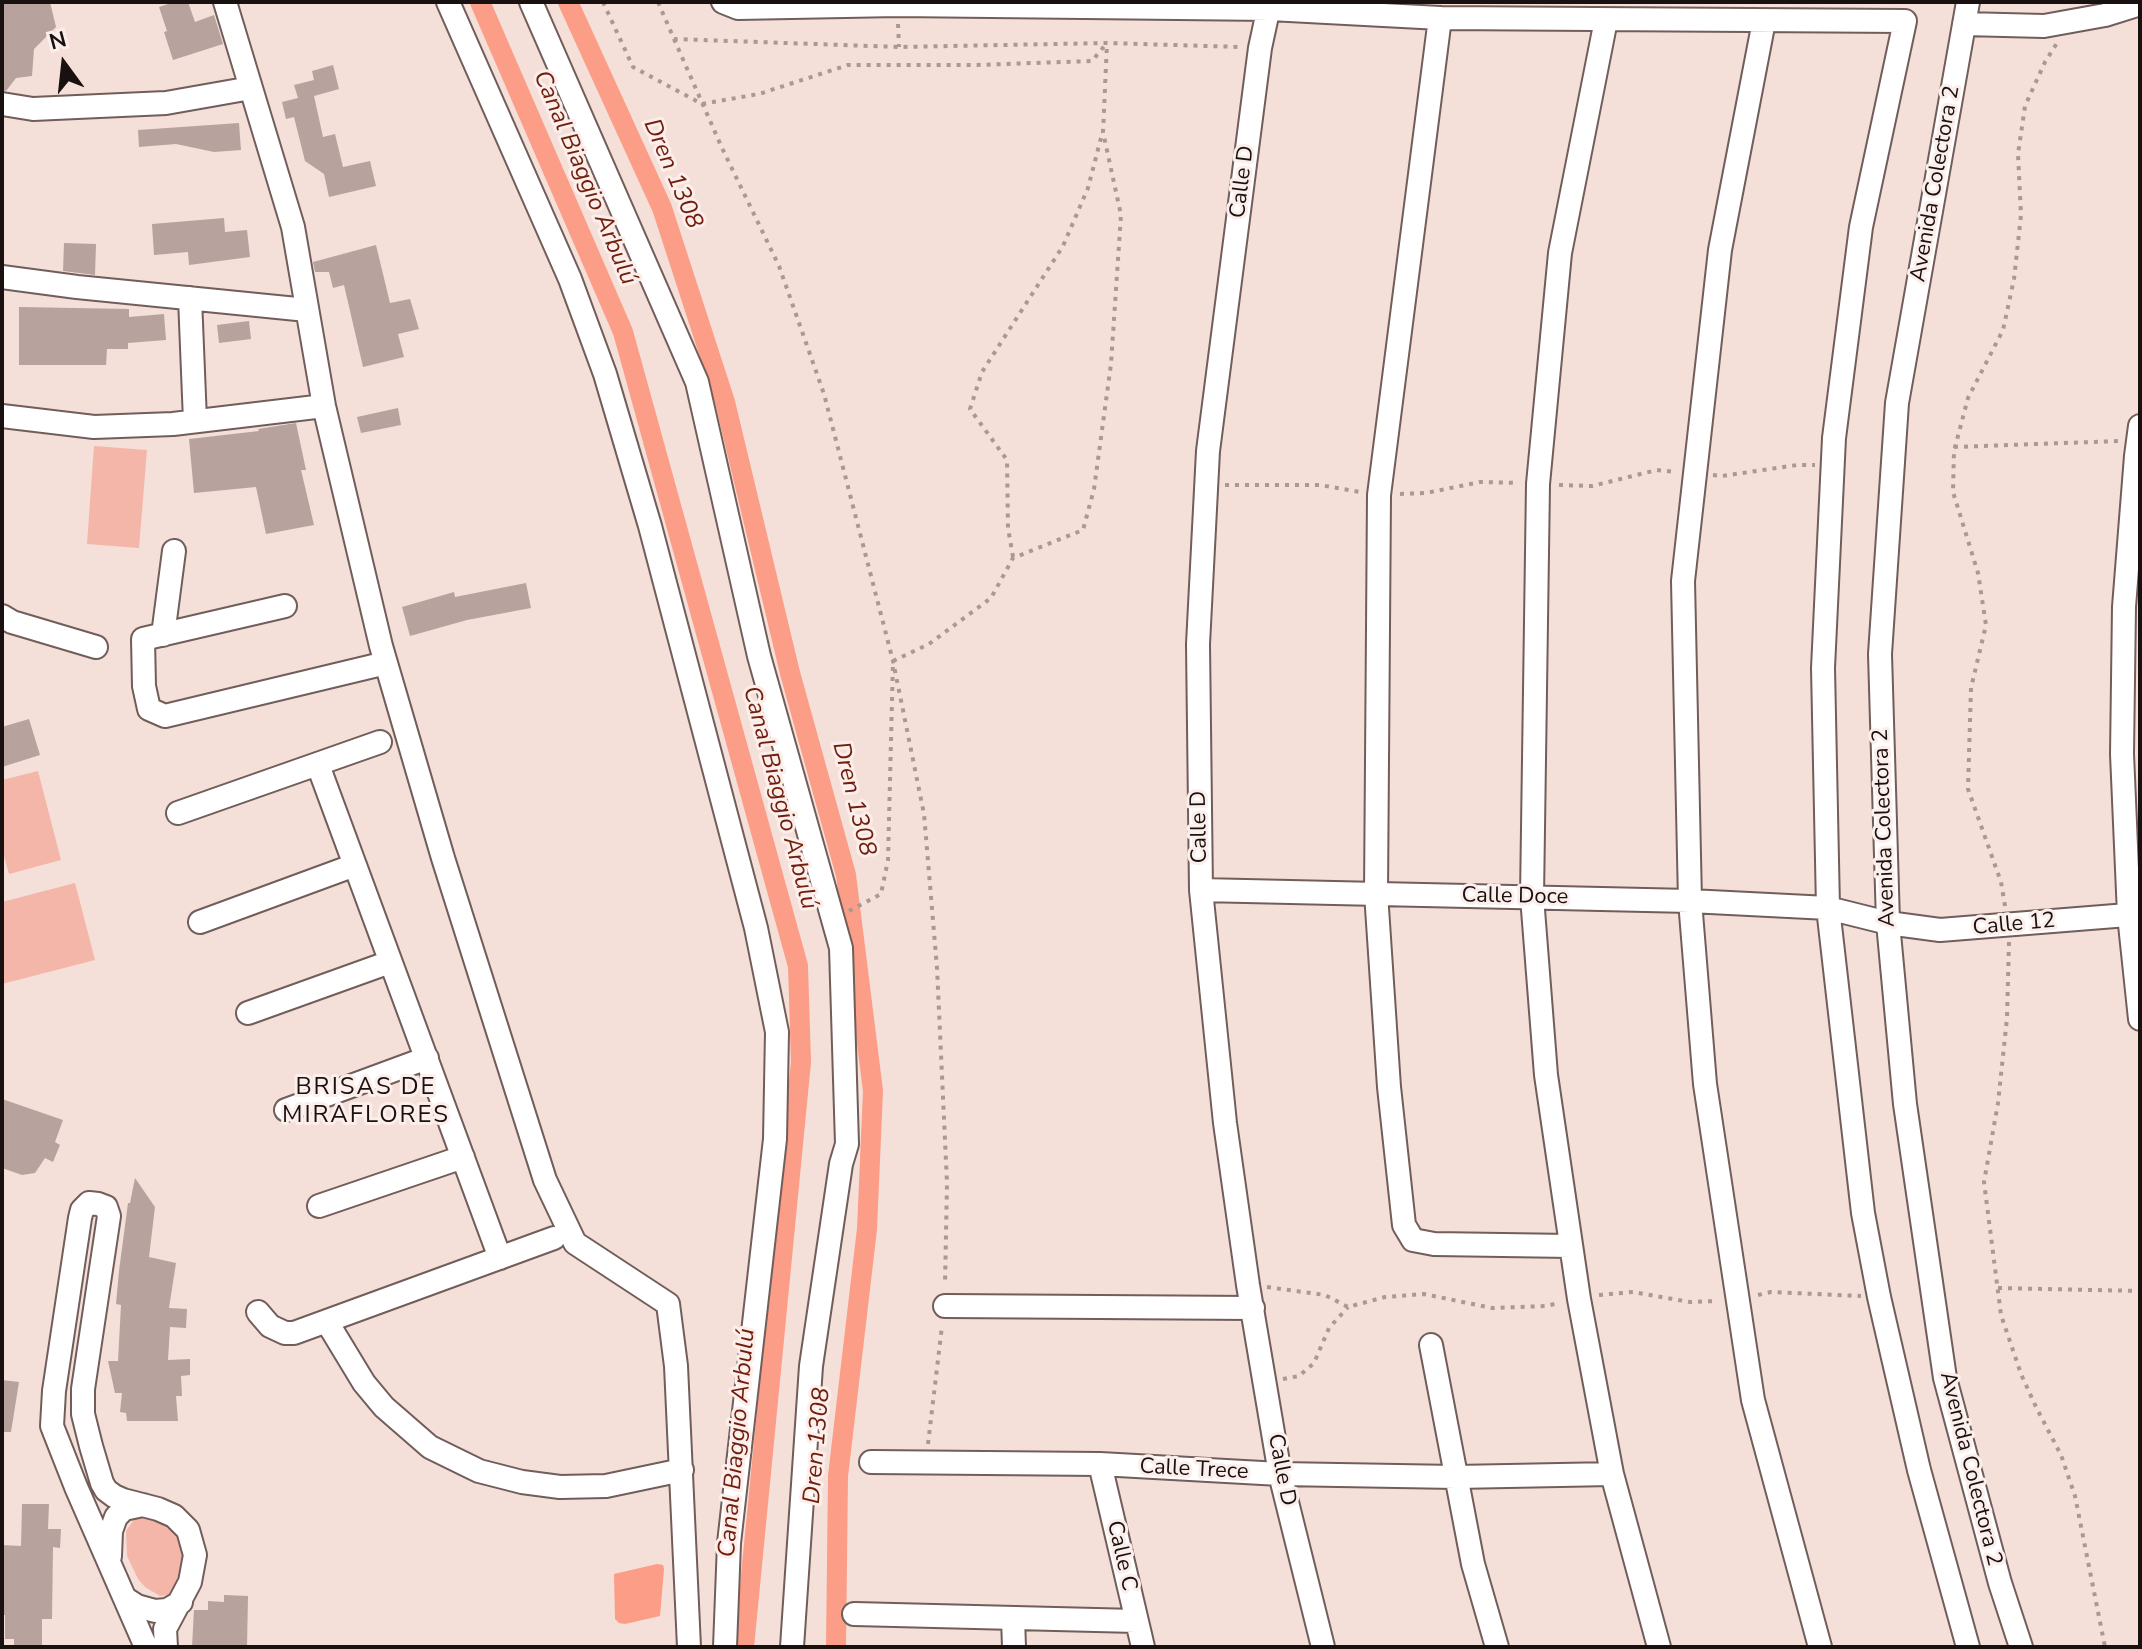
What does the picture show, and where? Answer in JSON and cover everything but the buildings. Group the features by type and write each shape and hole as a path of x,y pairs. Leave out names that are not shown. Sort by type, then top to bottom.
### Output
{"street":[{"path":"225,2 293,227 324,406 376,666 443,858 545,1180 575,1243 668,1304 676,1366 689,1647"},
{"path":"448,2 570,279 605,374 650,526 752,913 777,1032 775,1139 729,1543 725,1647"},
{"path":"531,2 697,382 759,656 841,948 847,1144 841,1164 811,1366 792,1647"},
{"path":"723,2 738,8 1270,6 1440,18 1905,21 1861,227 1834,438 1823,657 1828,908 1863,1213 1919,1470 1968,1647"},
{"path":"1966,13 2044,26 2072,21 2106,8 2140,4"},
{"name":"Calle D","path":"1270,6 1260,48 1208,451 1198,644 1201,890 1225,1123 1264,1381 1280,1474 1323,1647"},
{"name":"Avenida Colectora 2","path":"1966,13 1897,403 1880,654 1888,923 1905,1104 1945,1378 2000,1583 2021,1647"},
{"path":"1440,18 1379,495 1376,893 1389,1087 1404,1225 1413,1240 1434,1244 1571,1246"},
{"path":"1606,20 1560,253 1538,484 1532,897 1546,1075 1571,1246 1612,1474 1659,1647"},
{"path":"1764,21 1720,250 1683,581 1690,901 1705,1084 1753,1400 1820,1647"},
{"path":"2,104 33,109 166,103 251,88"},
{"path":"2,277 307,310"},
{"path":"190,298 195,421"},
{"path":"2,416 94,427 195,421 324,406"},
{"path":"2138,445 2131,759 2140,1019"},
{"path":"163,635 174,551"},
{"path":"285,606 143,639 144,686 149,709 165,716 376,666"},
{"path":"2,616 12,622 96,647"},
{"path":"178,813 380,742"},
{"path":"318,765 500,1258"},
{"path":"200,922 355,865"},
{"name":"Calle Doce","path":"1201,890 1690,901 1828,908"},
{"name":"Calle 12","path":"1828,908 1888,923 1940,930 2134,915"},
{"path":"248,1013 390,962"},
{"path":"286,1110 427,1058"},
{"path":"319,1206 463,1157"},
{"path":"146,1647 52,1426 80,1218 82,1210 89,1203 106,1207 109,1216 85,1367 84,1424 106,1490 114,1496 174,1516 188,1530 195,1555 194,1568 181,1602 165,1629 166,1647"},
{"path":"258,1312 270,1326 285,1333 294,1333 554,1238"},
{"path":"945,1306 1253,1308"},
{"path":"327,1322 364,1383 384,1407 430,1447 479,1471 522,1482 591,1487 682,1470"},
{"path":"1431,1345 1473,1564 1497,1647"},
{"name":"Calle Trece","path":"871,1462 1100,1464 1280,1474 1456,1477 1612,1474"},
{"name":"Calle C","path":"1100,1464 1143,1647"},
{"path":"112,1568 109,1544 116,1517 124,1509 143,1505"},
{"path":"126,1599 155,1611 167,1610 181,1602"},
{"path":"854,1614 1136,1621"},
{"path":"1013,1618 1014,1647"}],"path":[{"path":"603,2 633,67 702,104 759,94 848,65 1092,61 1107,43"},
{"path":"658,2 702,104 779,266 824,394 893,661 924,814 936,952 947,1183 945,1306 925,1462"},
{"path":"2072,21 2045,62 2025,106 2018,154 2021,215 2014,279 2003,330 1968,398 1954,447 1953,492 1978,573 1986,625 1971,688 1968,789 2001,882 2008,925 2010,967 2007,1018 1998,1103 1984,1182 2001,1315 2021,1374 2061,1455 2075,1496 2105,1647"},
{"path":"674,39 899,47 1107,43 1260,48"},
{"path":"893,661 929,644 991,598 1013,558 1008,528 1007,460 970,409 982,372 1063,246 1088,188 1103,132 1107,43"},
{"path":"1013,558 1083,530 1094,489 1111,364 1121,215 1103,132"},
{"path":"1954,447 2138,445"},
{"path":"863,903 881,894 888,860 893,661"},
{"path":"1998,1288 2140,1291"},
{"path":"1264,1381 1299,1376 1314,1363 1329,1328 1348,1307"}],"shaded area":[{"path":"94,446 147,450 139,548 87,544"},
{"path":"38,771 61,860 9,874 2,849 2,780"},
{"path":"75,883 95,960 2,984 2,902"},
{"path":"140,1515 163,1519 180,1536 185,1548 185,1571 175,1591 168,1595 160,1596 145,1587 127,1556 126,1531"},
{"path":"663,1565 664,1569 660,1616 619,1623 615,1619 614,1574"}],"waterway":[{"name":"Canal Biaggio Arbulú","path":"480,2 623,332 798,966 801,1062 744,1647"},
{"name":"Dren 1308","path":"568,2 662,208 725,402 790,673 846,875 873,1091 867,1229 838,1476 836,1647"}],"district":[{"name":"BRISAS DE MIRAFLORES","path":"366,1102"}]}
